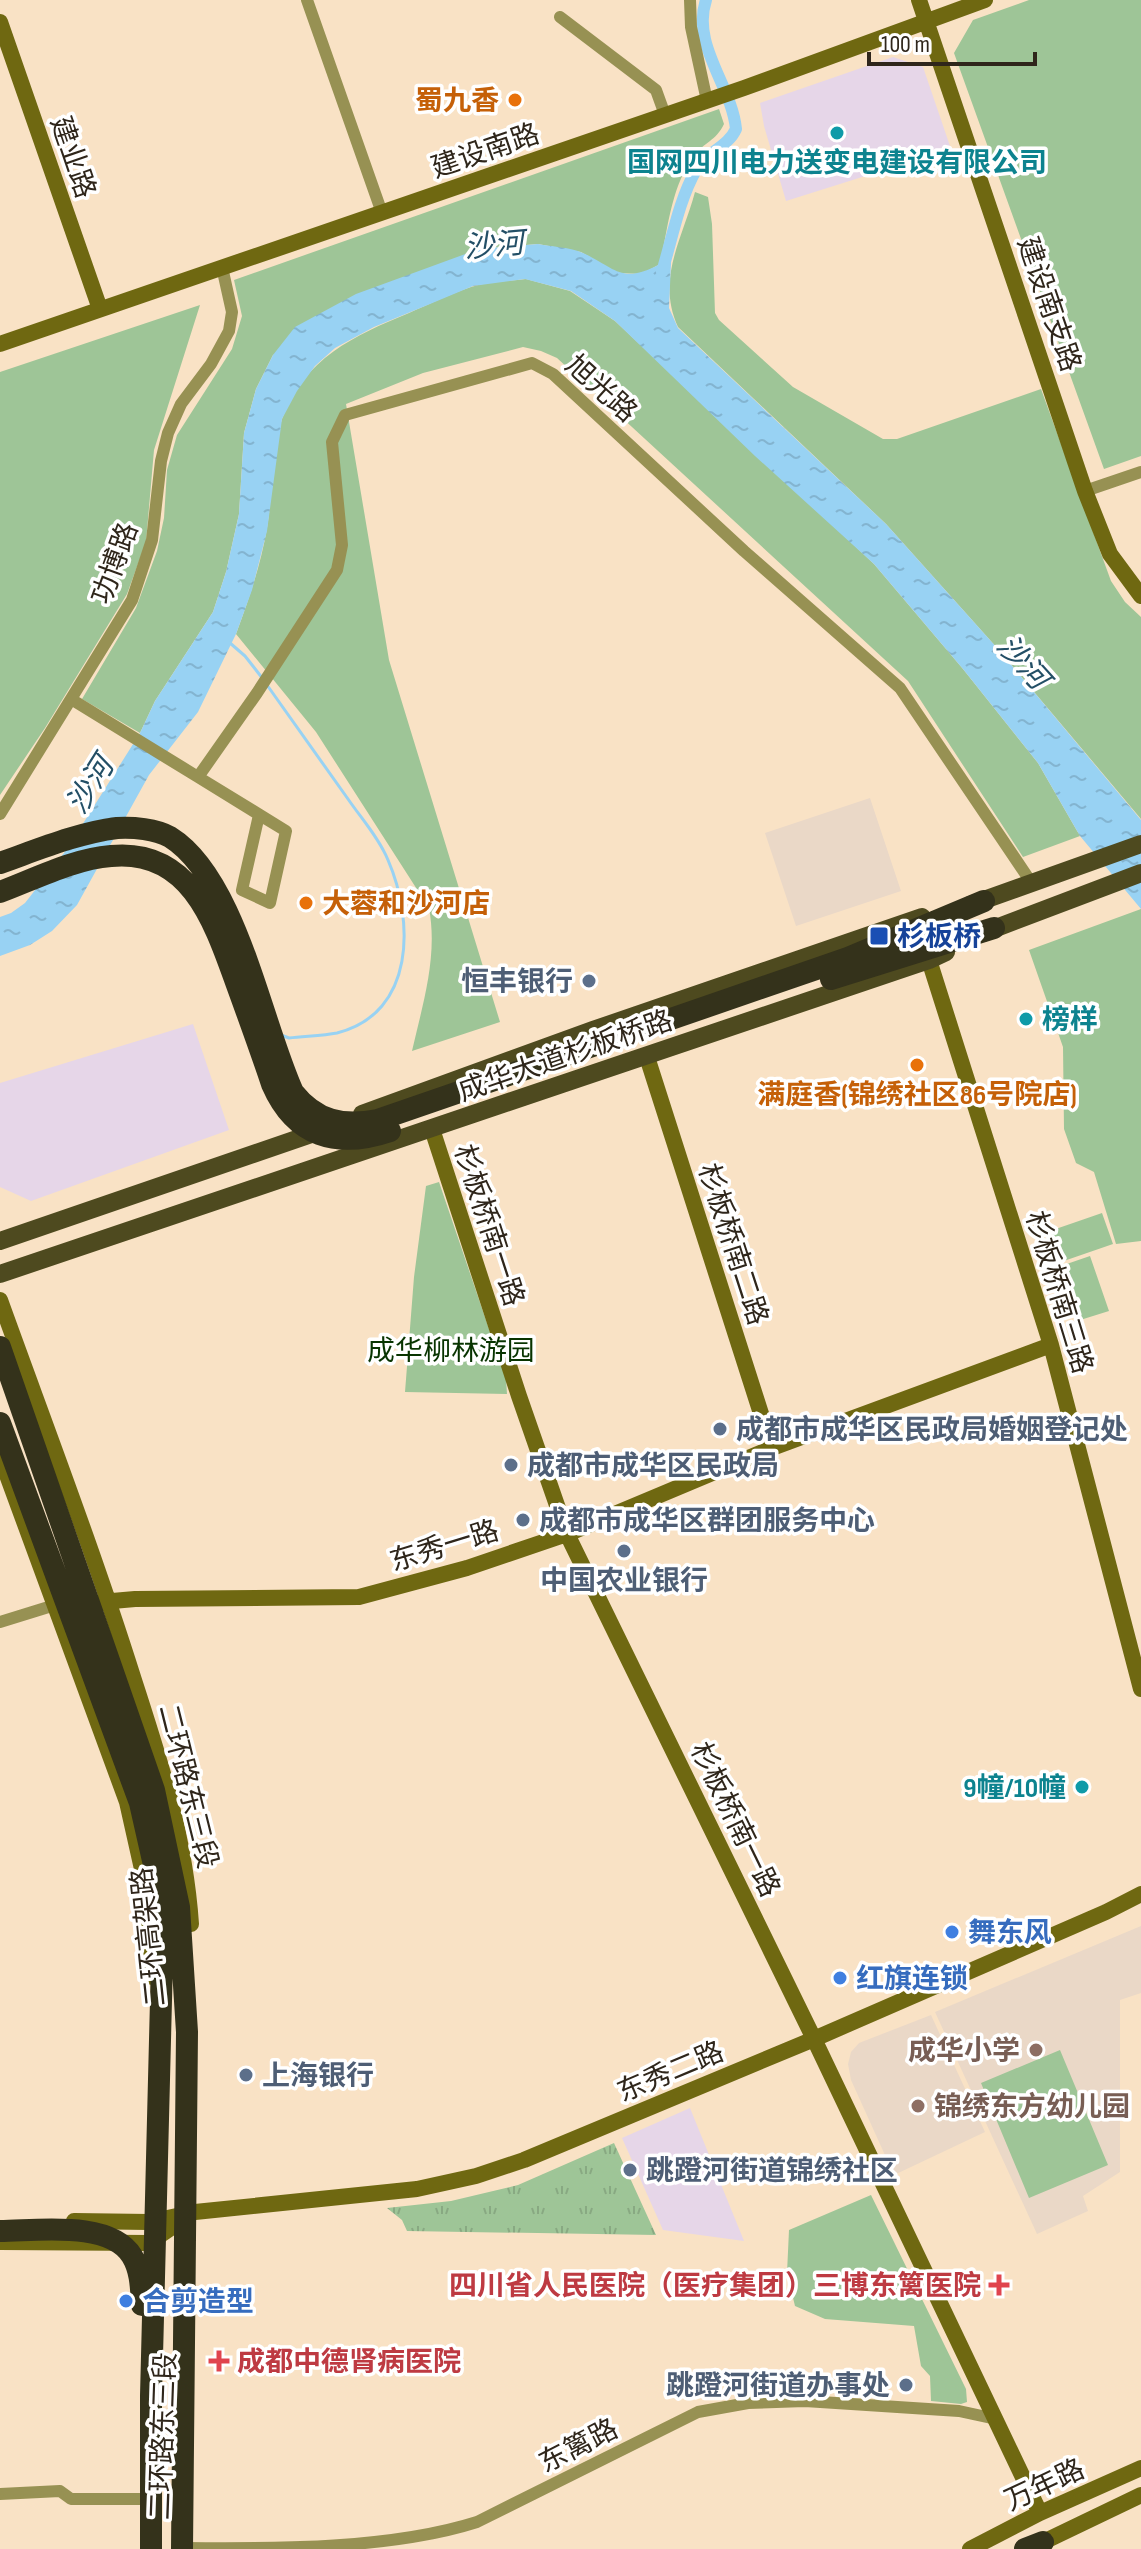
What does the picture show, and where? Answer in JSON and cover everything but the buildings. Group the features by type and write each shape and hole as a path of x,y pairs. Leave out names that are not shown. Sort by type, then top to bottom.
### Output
{"highway":[{"path":"0,863 90,834 118,828 144,829 169,836 191,854 203,888"},
{"path":"0,877 107,842 148,843 167,849 203,888 226,907 293,1092 312,1112 347,1123 378,1120 834,970 994,928"},
{"path":"0,892 89,859 114,855 159,862 203,888"},
{"path":"0,905 99,871 133,867 203,888"},
{"path":"834,970 984,901"},
{"name":"二环高架路","path":"0,1347 154,1790 179,1907 187,2032 191,2204 199,2266 187,2549"},
{"name":"二环高架路","path":"0,1423 140,1803 159,1887 163,1921 148,2549"},
{"path":"0,2231 83,2231 105,2235 123,2245 141,2279 144,2345 151,2396"}],"main road":[{"name":"成华大道杉板桥路","path":"0,1241 305,1137 593,1030 916,919 1033,885 1141,844"},
{"name":"成华大道杉板桥路","path":"0,1274 929,960 994,928 1141,873"}],"street":[{"path":"307,0 382,213"},
{"path":"690,0 691,27 710,100"},
{"name":"建设南支路","path":"919,0 1085,491 1110,554 1141,596"},
{"name":"建设南路","path":"0,344 710,100 985,0"},
{"path":"560,17 656,90 665,115"},
{"name":"建业路","path":"0,22 100,309"},
{"name":"功博路","path":"0,814 132,600 152,540 161,461 168,433 181,404 211,364 229,331 232,312 222,267"},
{"name":"旭光路","path":"198,777 337,570 342,545 332,442 345,415 521,365 539,365 553,374 744,551 900,688 1033,885"},
{"path":"1085,491 1141,472"},
{"path":"71,699 286,831 270,903 242,890 259,815"},
{"name":"杉板桥南三路","path":"929,960 1051,1345 1141,1689"},
{"name":"杉板桥南二路","path":"647,1057 772,1448"},
{"name":"杉板桥南一路","path":"432,1129 567,1534 814,2039 1040,2513"},
{"name":"二环路东三段","path":"0,1300 110,1602 167,1783 187,1869 195,1996 191,2204"},
{"name":"东秀一路","path":"55,1605 150,1599 359,1597 467,1568 567,1534 772,1448 1051,1345"},
{"name":"二环路东三段","path":"0,1456 127,1802 144,1878 153,1995 146,2499 148,2549"},
{"path":"0,1622 55,1605"},
{"name":"东秀二路","path":"0,2221 149,2222 191,2204 417,2189 476,2176 524,2160 814,2039 1141,1894"},
{"path":"0,2242 149,2243 191,2204"},
{"name":"东篱路","path":"187,2549 373,2548 418,2543 451,2534 477,2522 698,2412 748,2403 805,2401 959,2411 996,2419"},
{"name":"万年路","path":"970,2549 1040,2513 1141,2468"},
{"path":"0,2494 60,2491 71,2499 146,2499"},
{"name":"万年路","path":"1033,2547 1141,2495"}],"shaded area":[{"name":"国网四川电力送变电建设有限公司","path":"893,57 923,67 951,149 786,201 760,103"},
{"path":"870,798 901,891 796,926 765,833"},
{"path":"193,1024 229,1130 31,1201 0,1187 0,1083"},
{"name":"成华小学","path":"1141,1926 1141,1993 1120,2000 1120,2172 1083,2196 1088,2211 1037,2234 935,2012"},
{"name":"锦绣东方幼儿园","path":"931,2015 985,2132 894,2175 851,2080 848,2064 851,2052 859,2043"},
{"path":"690,2108 744,2241 663,2230 622,2138"}],"green space":[{"path":"1029,0 1141,0 1141,456 1104,469 954,53 973,20"},
{"path":"719,109 724,124 694,156 680,181 671,208 660,264 642,274 617,273 581,252 538,244 479,249 273,355 256,389 244,433 239,514 213,612 155,701 140,733 82,699 136,608 157,551 164,518 167,470 177,435 232,349 242,316 234,280"},
{"path":"695,192 708,197 715,313 719,320 793,387 883,439 897,439 1041,389 1111,581 1125,602 1141,617 1141,819 998,649 886,524 678,327 672,309 670,276"},
{"path":"526,279 570,291 615,321 874,564 1038,763 1080,836 1023,857 908,681 557,358 523,347 423,373 346,404 389,660 500,1022 412,1051 430,962 429,908 316,732 236,634 264,541 278,432 291,398 303,380 333,352 369,330 471,287"},
{"path":"200,305 154,450 146,542 127,594 0,795 0,372"},
{"path":"1141,909 1141,1241 1116,1244 1094,1172 1076,1163 1064,1129 1063,1047 1029,950"},
{"name":"成华柳林游园","path":"439,1182 506,1379 507,1394 405,1392 414,1277 426,1186"},
{"path":"1102,1213 1113,1244 1058,1263 1047,1232"},
{"path":"1090,1256 1109,1311 1077,1321 1058,1267"},
{"path":"1060,2050 1108,2165 1029,2198 981,2083"},
{"path":"614,2143 656,2235 407,2231 402,2220 387,2208 451,2201 518,2185"},
{"path":"871,2195 966,2389 967,2402 931,2401 930,2376 921,2366 914,2326 825,2319 795,2306 787,2273 789,2230"}],"water":[{"path":"538,244 578,251 627,274 660,264 661,257 671,263 669,308 678,328 886,524 998,649 1141,820 1141,909 1080,836 1038,763 874,564 755,456 615,321 571,291 525,279 473,286 374,327 335,348 315,366 282,419 267,531 252,590 236,634 198,712 149,775 77,905 52,931 30,945 0,956 0,917 25,903 67,849 140,733 155,701 213,612 239,514 244,433 256,389 273,355 295,327 356,294 479,249"}],"waterway":[{"path":"662,272 680,207 696,170 728,141 736,129 728,97 704,33 706,0"},
{"path":"230,643 263,679"},
{"path":"267,685 384,852 397,884 404,936 402,962 395,985 382,1006 363,1022 331,1034 289,1038 281,1035"}],"place":[{"name":"蜀九香","path":"515,100"},
{"name":"国网四川电力送变电建设有限公司","path":"837,133"},
{"name":"大蓉和沙河店","path":"306,903"},
{"name":"杉板桥","path":"879,936"},
{"name":"恒丰银行","path":"589,981"},
{"name":"榜样","path":"1026,1019"},
{"name":"满庭香(锦绣社区86号院店)","path":"917,1065"},
{"name":"成都市成华区民政局婚姻登记处","path":"720,1429"},
{"name":"成都市成华区民政局","path":"511,1465"},
{"name":"成都市成华区群团服务中心","path":"523,1520"},
{"name":"中国农业银行","path":"624,1551"},
{"name":"9幢/10幢","path":"1082,1787"},
{"name":"舞东风","path":"952,1932"},
{"name":"红旗连锁","path":"840,1978"},
{"name":"成华小学","path":"1036,2050"},
{"name":"上海银行","path":"246,2075"},
{"name":"锦绣东方幼儿园","path":"918,2106"},
{"name":"跳蹬河街道锦绣社区","path":"630,2170"},
{"name":"四川省人民医院（医疗集团）三博东篱医院","path":"999,2285"},
{"name":"合剪造型","path":"126,2301"},
{"name":"成都中德肾病医院","path":"219,2361"},
{"name":"跳蹬河街道办事处","path":"906,2385"}],"water label":[{"name":"沙河","path":"494,245"},
{"name":"沙河","path":"1023,662"},
{"name":"沙河","path":"90,785"}]}
